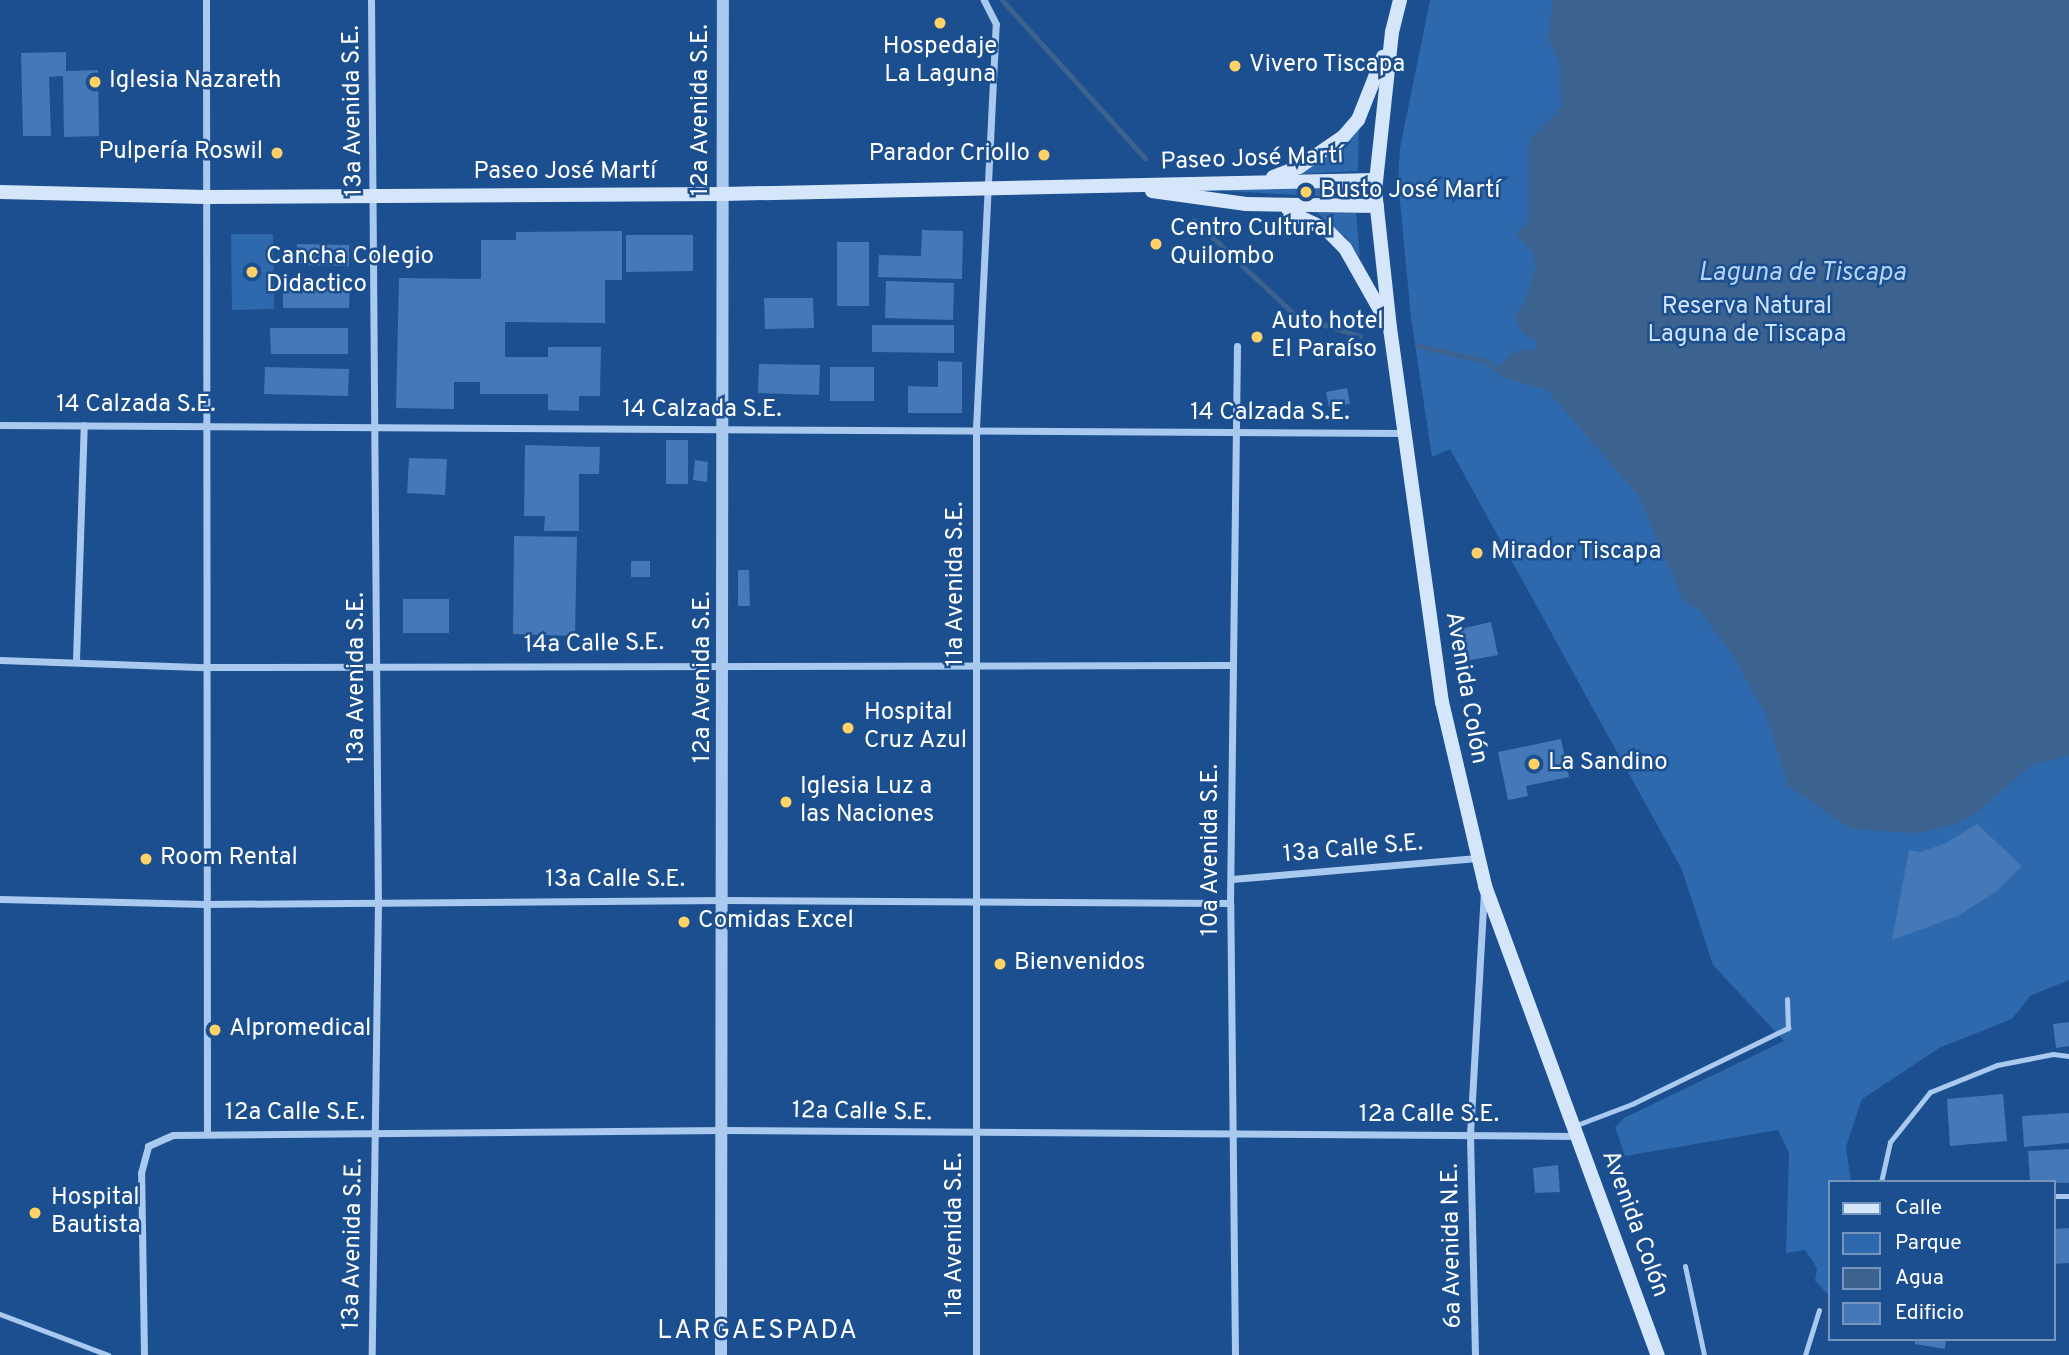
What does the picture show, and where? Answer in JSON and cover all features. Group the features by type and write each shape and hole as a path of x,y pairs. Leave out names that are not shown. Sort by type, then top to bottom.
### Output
{"main road":[{"name":"Avenida Colón","path":"1400,0 1392,32 1376,180 1377,206 1390,328 1442,702 1485,886 1658,1355"},
{"path":"1263,180 1323,153 1358,120 1392,32"},
{"name":"Paseo José Martí","path":"0,192 206,197 722,194 985,187 1130,187 1263,180 1376,180"},
{"name":"Paseo José Martí","path":"1130,187 1246,204 1377,206"},
{"path":"1246,204 1302,214 1328,230 1366,280 1390,328"}],"street":[{"path":"206,0 207,1134"},
{"name":"13a Avenida S.E.","path":"371,0 376,197 378,902 372,1355"},
{"name":"12a Avenida S.E.","path":"721,1355 726,430 722,194 723,0"},
{"name":"11a Avenida S.E.","path":"976,1355 976,428 985,187 996,24 984,0"},
{"name":"10a Avenida S.E.","path":"1235,1355 1230,903 1231,665 1239,433 1237,346"},
{"name":"14 Calzada S.E.","path":"0,425 208,425 377,430 976,428 1405,433"},
{"path":"76,660 84,425"},
{"name":"14a Calle S.E.","path":"0,660 76,660 205,667 725,663 975,667 1231,665"},
{"name":"13a Calle S.E.","path":"1232,879 1477,858"},
{"name":"6a Avenida N.E.","path":"1475,1355 1470,1134 1476,972 1485,886"},
{"name":"13a Calle S.E.","path":"0,899 205,904 724,900 1230,903"},
{"name":"12a Calle S.E.","path":"144,1355 141,1173 148,1146 173,1135 724,1130 1231,1137 1576,1131"}],"lane":[{"path":"1576,1131 1788,1028 1787,999"},
{"path":"1881,1180 1890,1142 1930,1092 1997,1065 2053,1055 2069,1056"},
{"path":"1685,1266 1703,1355"},
{"path":"1805,1355 1819,1310"},
{"path":"0,1314 108,1355"}],"green space":[{"name":"Laguna de Tiscapa","path":"1430,0 2069,0 2069,980 2030,996 2012,1019 1939,1048 1862,1099 1846,1147 1851,1180 1828,1180 1828,1294 1815,1281 1817,1268 1805,1250 1786,1253 1789,1153 1778,1130 1625,1156 1615,1127 1624,1118 1784,1041 1713,965 1682,870 1450,449 1432,457 1411,318 1398,180 1400,148"},
{"path":"1359,126 1358,171 1300,174 1328,156"},
{"path":"1321,186 1355,189 1355,198 1225,191 1225,187"},
{"path":"1317,213 1356,213 1360,258 1347,238"},
{"name":"Cancha Colegio Didactico","path":"231,234 273,234 274,309 232,310"}],"water":[{"name":"Laguna de Tiscapa","path":"1553,0 2069,0 2069,756 2031,765 1978,812 1956,824 1918,833 1851,829 1788,786 1766,714 1731,653 1699,610 1683,600 1638,495 1546,389 1501,377 1498,367 1515,351 1536,349 1535,339 1523,334 1514,316 1523,305 1536,265 1533,254 1516,234 1529,221 1529,140 1562,107 1559,60 1548,39"}],"building":[{"path":"66,52 66,71 98,70 99,136 64,137 63,76 49,77 51,136 23,136 21,53"},
{"path":"922,230 963,231 962,279 878,277 879,255 921,256"},
{"path":"622,231 622,280 605,280 605,323 505,322 505,357 548,357 548,347 601,347 600,396 579,396 579,411 548,410 548,394 480,394 480,382 454,382 454,409 396,408 399,278 481,279 481,240 516,240 516,232"},
{"path":"626,235 693,235 693,271 626,272"},
{"path":"837,242 869,242 869,306 837,306"},
{"path":"297,244 349,245 349,266 296,265"},
{"path":"886,281 954,283 953,320 885,318"},
{"path":"283,284 350,285 349,308 283,308"},
{"path":"764,298 813,298 814,328 765,329"},
{"path":"872,325 954,325 954,353 872,352"},
{"path":"270,328 348,328 348,354 271,354"},
{"path":"938,361 962,362 962,413 908,413 908,386 938,387"},
{"path":"759,364 820,365 819,395 758,393"},
{"path":"265,367 349,369 348,396 264,394"},
{"path":"830,367 874,367 874,401 830,401"},
{"path":"1347,388 1350,404 1329,407 1326,392"},
{"path":"666,440 688,440 688,484 666,484"},
{"path":"525,445 600,447 599,474 579,474 579,531 544,531 545,516 524,516"},
{"path":"409,458 447,459 445,495 407,493"},
{"path":"695,460 708,462 707,482 693,480"},
{"path":"514,536 577,537 575,636 513,634"},
{"path":"631,561 650,561 650,577 631,577"},
{"path":"738,570 749,570 750,606 738,606"},
{"path":"403,599 449,599 449,633 403,633"},
{"path":"1491,622 1498,655 1466,661 1460,629"},
{"name":"La Sandino","path":"1561,739 1569,777 1526,786 1528,796 1508,800 1498,752"},
{"path":"1977,824 2022,866 1997,891 1958,916 1892,940 1909,850 1921,852 1946,843"},
{"path":"2069,1022 2069,1046 2056,1048 2053,1024"},
{"path":"2003,1094 2007,1141 1950,1146 1947,1099"},
{"path":"2069,1113 2069,1143 2024,1147 2022,1116"},
{"path":"2069,1149 2069,1183 2030,1180 2028,1151"},
{"path":"1558,1165 1560,1192 1535,1193 1533,1168"},
{"path":"2069,1228 2069,1263 2055,1264 2055,1229"},
{"path":"1915,1341 1946,1341 1945,1349 1915,1344"}],"waterway":[{"path":"1002,0 1145,158"},
{"path":"1194,220 1296,316 1360,336"},
{"path":"1418,346 1486,361 1499,371"}],"place":[{"name":"Hospedaje La Laguna","path":"940,23"},
{"name":"Vivero Tiscapa","path":"1235,66"},
{"name":"Iglesia Nazareth","path":"95,82"},
{"name":"Pulpería Roswil","path":"277,153"},
{"name":"Parador Criollo","path":"1044,155"},
{"name":"Busto José Martí","path":"1306,192"},
{"name":"Centro Cultural Quilombo","path":"1156,244"},
{"name":"Cancha Colegio Didactico","path":"252,272"},
{"name":"Auto hotel El Paraíso","path":"1257,337"},
{"name":"Mirador Tiscapa","path":"1477,553"},
{"name":"Hospital Cruz Azul","path":"848,728"},
{"name":"La Sandino","path":"1534,764"},
{"name":"Iglesia Luz a las Naciones","path":"786,802"},
{"name":"Room Rental","path":"146,859"},
{"name":"Comidas Excel","path":"684,922"},
{"name":"Bienvenidos","path":"1000,964"},
{"name":"Alpromedical","path":"215,1030"},
{"name":"Hospital Bautista","path":"35,1213"}],"district":[{"name":"LARGAESPADA","path":"758,1332"}],"park label":[{"name":"Reserva Natural Laguna de Tiscapa","path":"1747,322"}]}
